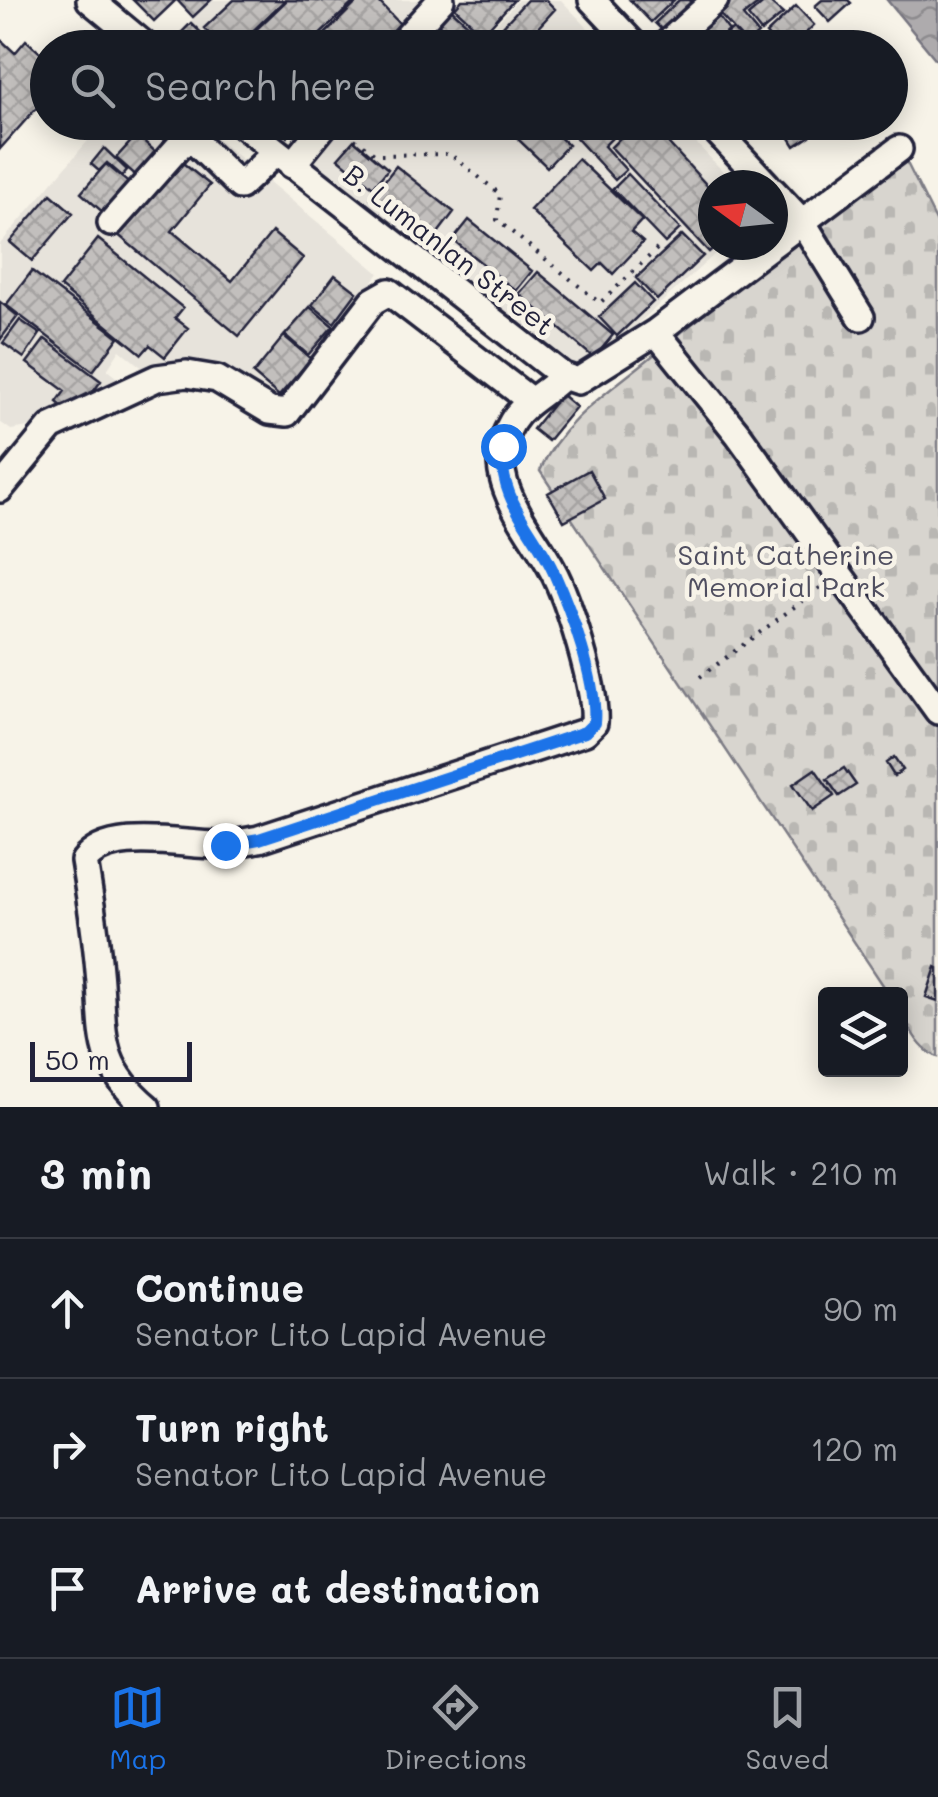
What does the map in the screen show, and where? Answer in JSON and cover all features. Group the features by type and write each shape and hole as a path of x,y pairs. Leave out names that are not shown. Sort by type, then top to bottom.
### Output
{"street":[{"path":"90,0 126,30"},
{"path":"414,30 441,0"},
{"path":"592,0 620,30"},
{"path":"682,30 715,0"},
{"path":"111,224 188,140 240,186 310,140"},
{"name":"B. Lumanlan Street","path":"262,140 570,379"},
{"path":"725,140 753,170"},
{"path":"147,1107 110,1063 101,1035 100,974 84,861 90,853 128,842 225,845 259,839 504,762 585,732 594,723 593,686 554,571 511,504 502,479 503,446 511,422 531,401 656,332 898,149"},
{"path":"788,207 803,223 861,317"},
{"path":"0,489 50,427 158,378 187,374 217,379 270,411 288,413 372,301 389,292 531,401"},
{"path":"656,332 840,573 938,711"}],"path":[{"path":"354,140 378,155 450,154 500,194 497,220 600,303 658,248"},
{"path":"700,677 840,573"}],"shaded area":[{"path":"213,0 426,0 399,30 182,30"},
{"path":"518,0 561,0 590,30 490,30"},
{"path":"89,140 219,140 379,273 276,413 190,361 145,370 120,350 107,370 125,384 75,419 11,430 0,422 0,244"},
{"path":"317,140 693,140 722,170 698,170 698,260 708,260 581,375 300,159"}],"green space":[{"name":"Saint Catherine Memorial Park","path":"906,161 938,225 938,1057 923,1047 908,1023 908,987 884,987 540,471 560,437 603,395 774,260 788,260 788,250"}],"water":[{"path":"887,0 938,0 938,62"}],"building":[{"path":"133,0 176,0 154,21"},
{"path":"177,0 211,0 193,17"},
{"path":"234,0 285,0 254,30 204,28"},
{"path":"287,0 354,2 325,30 256,30"},
{"path":"359,0 377,0 400,24 394,30 329,30"},
{"path":"462,0 514,0 487,30 479,30 455,8"},
{"path":"527,0 546,0 555,9 536,30 507,30 503,26"},
{"path":"630,0 674,0 651,22"},
{"path":"679,0 705,0 676,30 662,30 655,23"},
{"path":"724,0 763,0 743,16 755,30 734,30 714,8"},
{"path":"767,0 783,14 763,30 748,16"},
{"path":"822,0 851,3 830,22 815,6"},
{"path":"796,6 814,25 809,30 770,30"},
{"path":"450,8 474,30 445,30 437,23"},
{"path":"715,12 728,30 703,30 699,25"},
{"path":"0,39 15,53 26,40 30,44 30,115 0,149"},
{"path":"132,140 142,140 159,155 139,178 116,158"},
{"path":"354,140 388,169 373,187 338,158"},
{"path":"519,140 563,140 568,145 547,167"},
{"path":"578,140 610,140 604,146 626,170 615,180"},
{"path":"618,140 665,140 698,176 698,240 611,147"},
{"path":"104,148 127,170 122,176 107,163 99,171 91,164"},
{"path":"178,159 210,185 172,231 232,281 272,232 303,258 239,336 116,233"},
{"path":"578,159 642,220 631,232 643,242 613,274 602,263 594,271 530,210"},
{"path":"106,164 132,186 106,215 81,193"},
{"path":"396,166 454,212 429,245 371,198"},
{"path":"628,174 680,229 665,243 613,189"},
{"path":"51,194 73,213 32,261 10,242"},
{"path":"469,220 532,271 516,291 453,240"},
{"path":"682,235 698,251 699,260 657,300 636,278"},
{"path":"98,239 183,308 175,318 188,328 165,357 150,345 142,354 60,287"},
{"path":"32,271 119,337 93,371 6,305"},
{"path":"538,272 613,335 594,358 519,294"},
{"path":"335,275 357,292 334,323 312,305"},
{"path":"635,283 653,302 617,336 599,317"},
{"path":"0,302 18,316 0,340"},
{"path":"310,307 333,326 308,355 285,335"},
{"path":"20,320 40,334 24,358 3,343"},
{"path":"284,336 311,359 279,396 253,374"},
{"path":"45,339 101,381 75,417 57,402 65,391 27,363"},
{"path":"561,394 576,407 548,441 533,429"},
{"path":"589,470 605,499 564,521 548,493"},
{"path":"894,757 903,770 894,776 886,763"},
{"path":"844,768 856,785 839,796 827,779"},
{"path":"815,769 834,796 812,811 793,784"},
{"path":"938,968 938,1001 926,997"}],"route":[{"path":"225,845 259,839 504,762 585,732 594,723 593,686 554,571 511,504 502,479 503,446"}]}
